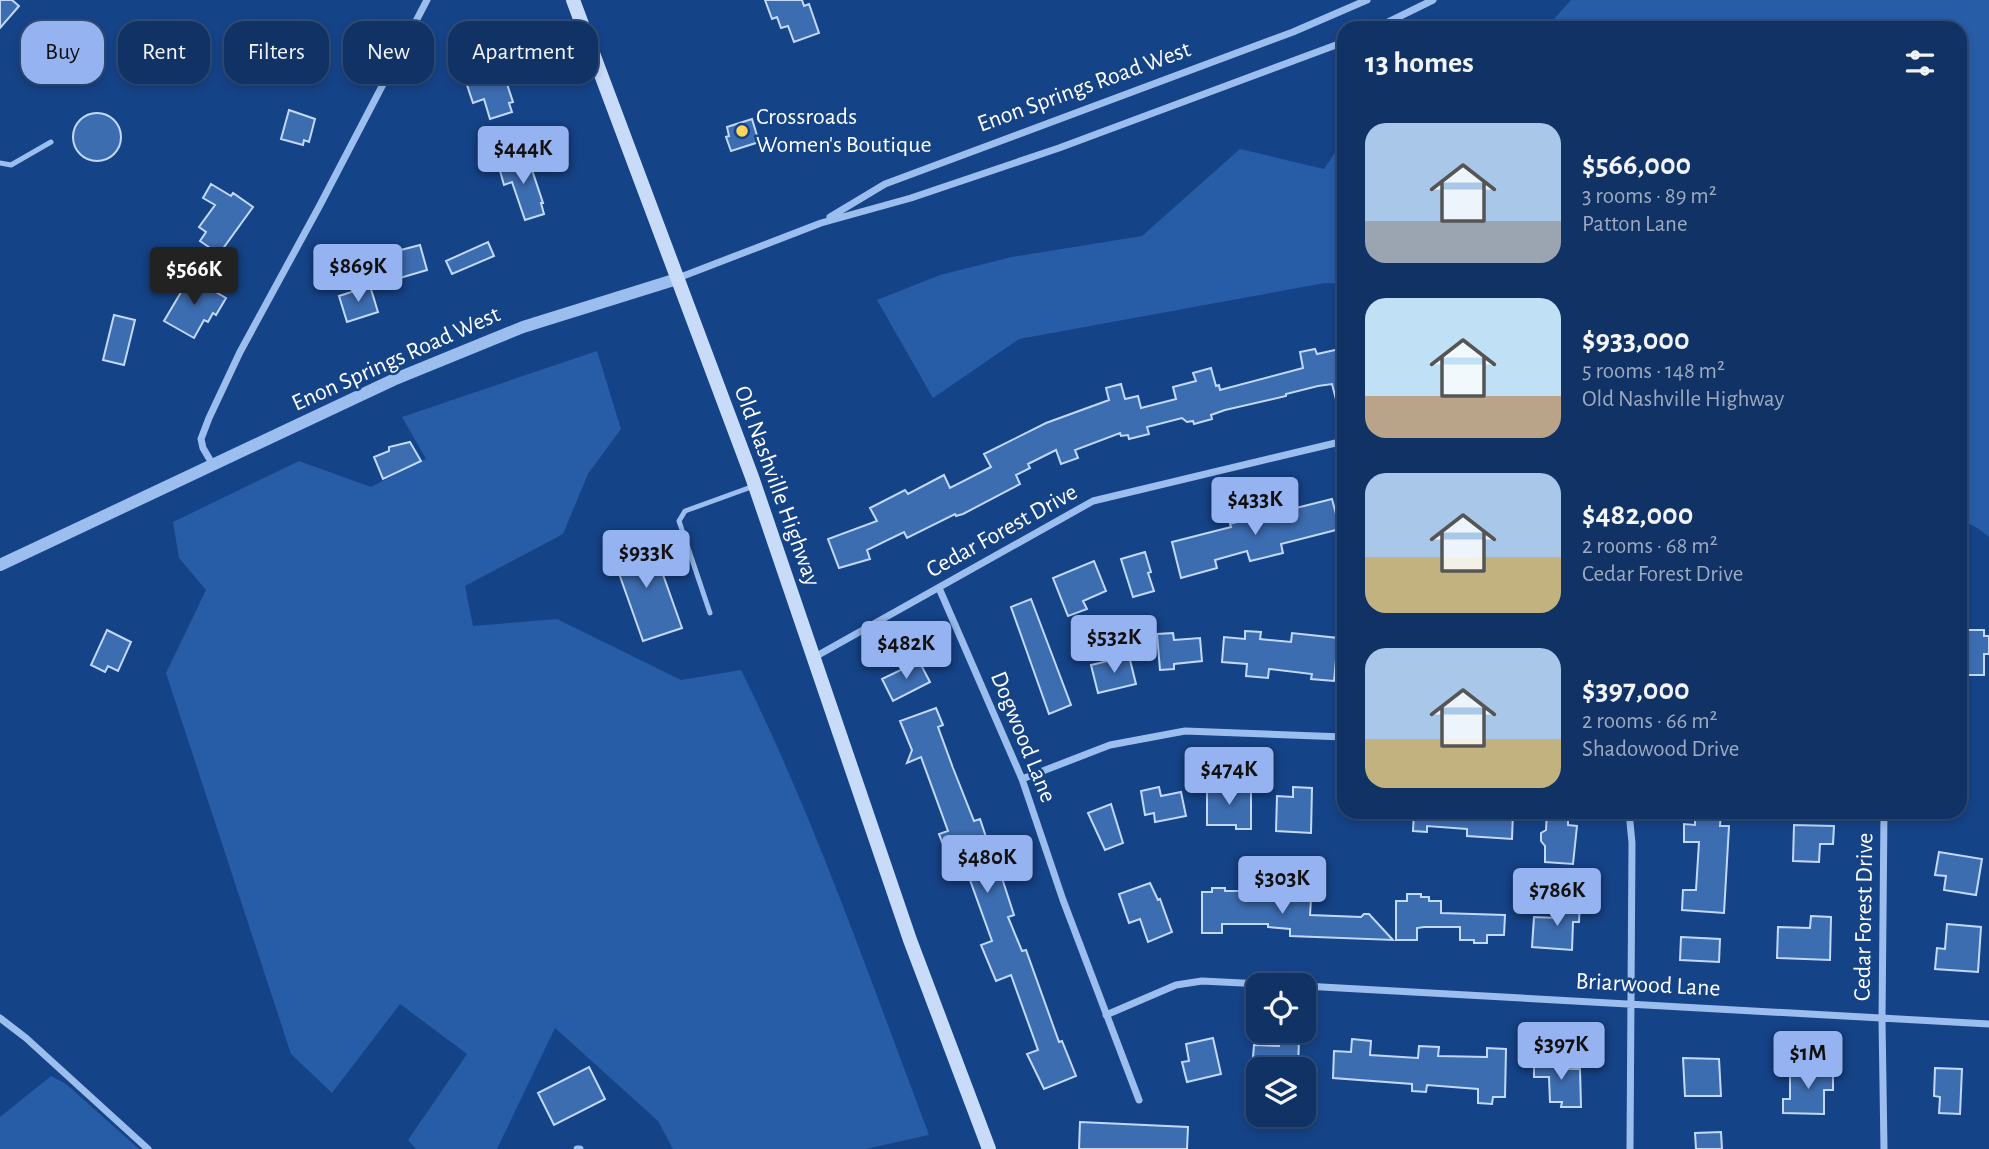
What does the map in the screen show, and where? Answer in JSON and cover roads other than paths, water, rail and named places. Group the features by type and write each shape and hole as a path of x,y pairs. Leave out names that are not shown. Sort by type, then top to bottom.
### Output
{"main road":[{"name":"Old Nashville Highway","path":"572,0 755,486 910,940 989,1149"}],"street":[{"path":"213,465 201,439 209,418 240,352 427,0"},
{"name":"Enon Springs Road West","path":"821,223 885,184 1281,37 1367,0"},
{"path":"1390,21 1433,0"},
{"name":"Enon Springs Road West","path":"0,565 393,380 523,327 677,279 821,223 911,198 1059,148 1337,45"},
{"name":"Cedar Forest Drive","path":"813,658 1093,501 1337,443"},
{"name":"Dogwood Lane","path":"939,588 1022,779 1063,900 1139,1100"},
{"path":"1022,779 1110,745 1185,731 1337,737"},
{"path":"1630,819 1632,843 1630,1149"},
{"name":"Cedar Forest Drive","path":"1884,819 1884,1149"},
{"path":"1106,1015 1176,985 1202,981 1246,983"},
{"name":"Briarwood Lane","path":"1316,987 1989,1024"},
{"path":"0,1018 26,1038 148,1149"}],"lane":[{"path":"0,163 11,165 51,142"},
{"path":"710,613 679,521 685,511 755,486"}],"place":[{"name":"Crossroads Women's Boutique","path":"742,131"}]}
